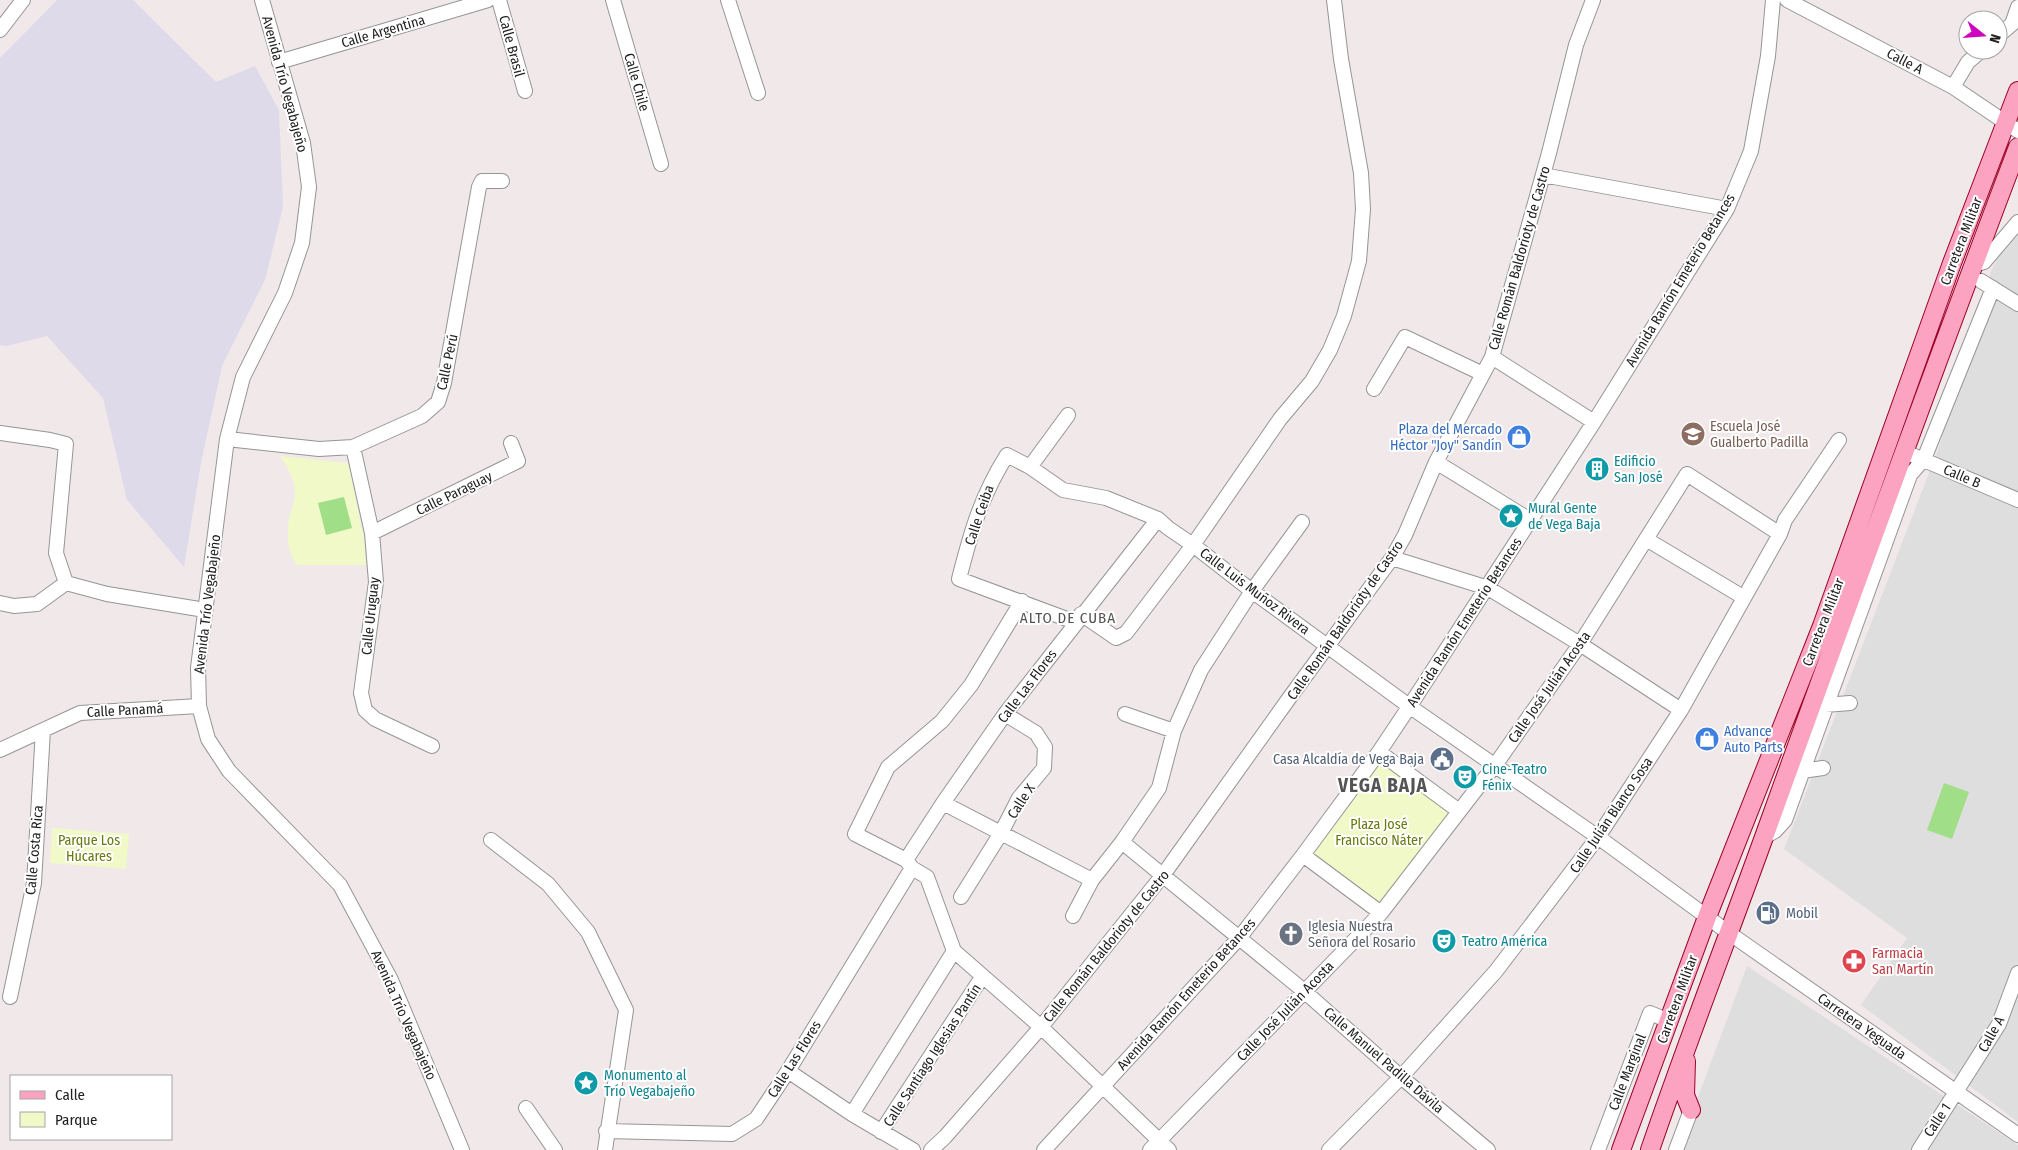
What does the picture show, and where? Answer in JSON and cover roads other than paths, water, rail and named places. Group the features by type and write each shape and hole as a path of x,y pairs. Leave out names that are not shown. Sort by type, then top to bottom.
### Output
{"main road":[{"name":"Carretera Militar","path":"1621,1150 1668,1021 1822,626 1952,263 2012,127 2018,91"},
{"name":"Carretera Militar","path":"1650,1150 1689,1036 1729,933 1905,452 1982,278 2018,147"},
{"path":"1689,1036 1685,1095 1690,1110"},
{"path":"1659,1123 1664,1140 1662,1150"}],"street":[{"path":"0,30 24,0"},
{"name":"Avenida Trío Vegabajeño","path":"262,0 303,144 309,187 302,242 285,293 243,377 227,439 198,668 199,706 208,739 229,771 340,885 391,980 462,1150"},
{"name":"Calle Argentina","path":"279,62 488,0"},
{"name":"Calle Brasil","path":"500,0 525,91"},
{"name":"Calle Chile","path":"613,0 661,164"},
{"path":"728,0 758,93"},
{"path":"1159,1147 1104,1085 954,951 927,876 855,834 888,767 942,721 971,685 1022,601 1078,618 1116,638 1126,633 1193,545 1280,420 1312,381 1330,350 1344,316 1359,261 1363,209 1361,182 1334,0"},
{"name":"Calle Román Baldorioty de Castro","path":"931,1150 945,1137 1041,1027 1164,875 1392,558 1405,535 1436,462 1492,357 1543,174 1576,45 1592,0"},
{"name":"Avenida Ramón Emeterio Betances","path":"1044,1150 1240,937 1303,855 1379,752 1488,588 1594,422 1727,209 1751,151 1768,56 1773,0"},
{"name":"Calle A","path":"1787,0 1953,87 2012,127"},
{"path":"2008,27 2012,24 2018,7"},
{"path":"1953,87 1970,60"},
{"path":"1543,174 1727,209"},
{"name":"Calle Perú","path":"227,439 320,449 353,447 422,416 438,402 444,383 479,187 482,181 502,181"},
{"path":"1764,837 1775,831 1785,820 1825,705 1910,475 1924,459 1982,278 1984,262 2018,224"},
{"path":"1982,278 2018,304"},
{"path":"1374,389 1405,337 1483,374"},
{"path":"1492,357 1594,422"},
{"path":"1030,467 1068,414"},
{"path":"0,433 66,444 56,553 66,583"},
{"name":"Calle Julián Blanco Sosa","path":"1329,1150 1401,1077 1496,971 1598,837 1681,710 1780,534 1785,520 1839,440"},
{"name":"Calle Paraguay","path":"372,533 518,461 511,443"},
{"name":"Calle Uruguay","path":"353,447 372,533 376,582 361,693 365,710 375,719 432,746"},
{"name":"Calle B","path":"1905,452 2017,497"},
{"name":"Calle Luis Muñoz Rivera","path":"1007,455 1030,467 1063,490 1106,498 1158,519 1252,591 1409,706 1598,837 1708,917"},
{"name":"Calle Ceiba","path":"1007,455 992,478 984,496 959,579 1022,601"},
{"path":"1436,462 1530,520"},
{"name":"Calle José Julián Acosta","path":"1159,1147 1304,991 1382,914 1494,766 1580,644 1687,474 1780,534"},
{"name":"Calle Las Flores","path":"606,1131 732,1134 756,1118 788,1071 943,803 1005,714 1078,618 1158,519"},
{"path":"1073,916 1092,880 1122,842 1159,788 1174,732 1201,670 1252,591 1302,522"},
{"path":"1646,538 1744,598"},
{"path":"1392,558 1488,588 1580,644 1681,710"},
{"path":"0,603 14,606 37,604 66,583"},
{"path":"66,583 107,594 205,610"},
{"path":"1825,705 1850,703"},
{"name":"Calle Panamá","path":"0,750 80,713 199,706"},
{"name":"Calle X","path":"961,897 1001,833 1019,798 1044,768 1044,748 1036,733 1005,714"},
{"path":"1125,714 1174,732"},
{"name":"Calle Costa Rica","path":"10,997 34,883 43,730"},
{"path":"1379,752 1459,811"},
{"path":"1802,771 1823,768"},
{"path":"943,803 1092,880"},
{"path":"491,840 548,884 588,932 626,1010 606,1131 605,1150"},
{"name":"Calle Manuel Padilla Dávila","path":"1122,842 1240,937 1488,1150"},
{"path":"1303,855 1382,914"},
{"name":"Carretera Yeguada","path":"1708,917 2018,1135"},
{"path":"852,1114 954,951"},
{"name":"Calle A","path":"1956,1091 1999,1024 2018,973"},
{"name":"Calle Santiago Iglesias Pantín","path":"881,1132 982,977"},
{"name":"Calle Marginal","path":"1598,1150 1650,1013 1668,1021"},
{"path":"788,1071 852,1114 913,1150"},
{"name":"Calle 1","path":"1919,1150 1956,1091"},
{"path":"526,1108 555,1150"},
{"path":"1676,1150 1690,1110"}],"place":[{"name":"Escuela José Gualberto Padilla","path":"1693,434"},
{"name":"Plaza del Mercado Héctor \"Joy\" Sandín","path":"1519,437"},
{"name":"Edificio San José","path":"1597,469"},
{"name":"Mural Gente de Vega Baja","path":"1511,516"},
{"name":"Advance Auto Parts","path":"1707,739"},
{"name":"Casa Alcaldía de Vega Baja","path":"1442,759"},
{"name":"Cine-Teatro Fénix","path":"1465,777"},
{"name":"Mobil","path":"1768,913"},
{"name":"Iglesia Nuestra Señora del Rosario","path":"1291,934"},
{"name":"Teatro América","path":"1444,941"},
{"name":"Farmacia San Martín","path":"1854,961"},
{"name":"Monumento al Trío Vegabajeño","path":"586,1083"}],"district":[{"name":"ALTO DE CUBA","path":"1068,618"},
{"name":"VEGA BAJA","path":"1383,785"}],"park label":[{"name":"Plaza José Francisco Náter","path":"1379,832"},
{"name":"Parque Los Húcares","path":"89,848"}]}
